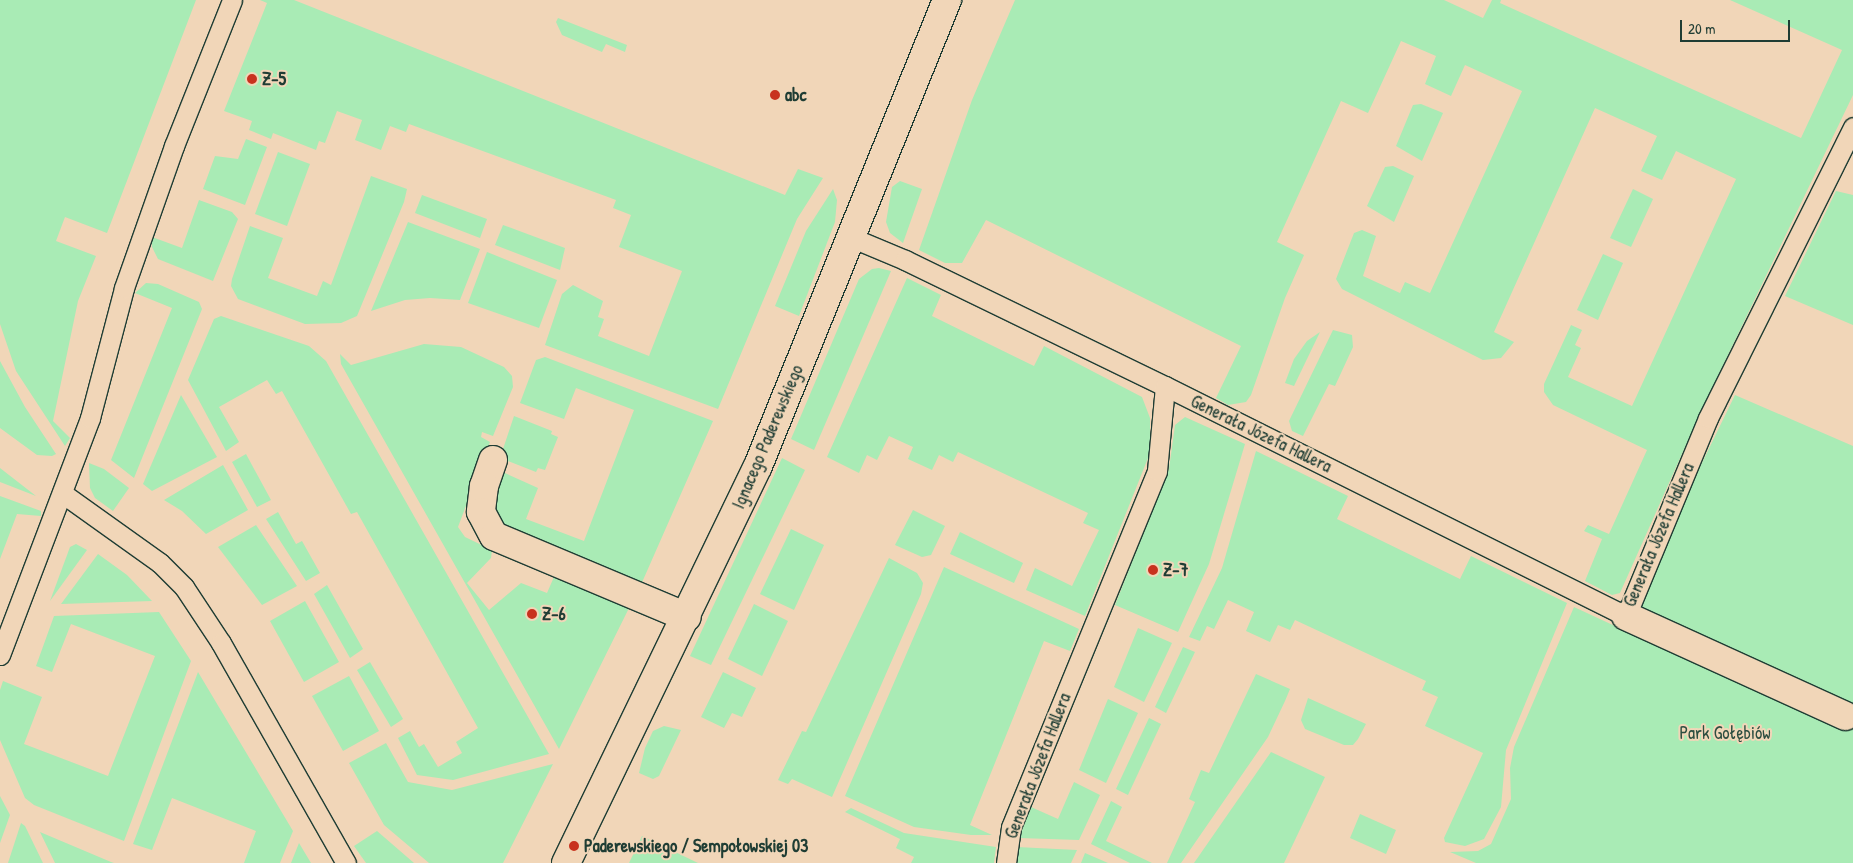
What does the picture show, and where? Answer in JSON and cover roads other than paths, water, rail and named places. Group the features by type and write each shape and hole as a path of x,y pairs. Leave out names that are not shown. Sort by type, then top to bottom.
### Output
{"street":[{"name":"Ignacego Paderewskiego","path":"566,863 758,466 946,0"},
{"path":"493,460 484,486 480,512 494,536 687,616"},
{"path":"1626,616 1845,716"}],"lane":[{"path":"0,655 90,418 124,288 174,146 232,0"},
{"name":"Generała Józefa Hallera","path":"850,238 905,260 1165,386 1626,616 1708,418 1853,127"},
{"name":"Generała Józefa Hallera","path":"1006,863 1011,827 1157,471 1165,386"},
{"path":"62,493 160,564 184,587 221,643 346,863"}],"place":[{"name":"Z-5","path":"252,79"},
{"name":"abc","path":"775,95"},
{"name":"Z-7","path":"1153,570"},
{"name":"Z-6","path":"532,614"},
{"name":"Paderewskiego / Sempołowskiej 03","path":"574,846"}],"park label":[{"name":"Park Gołębiów","path":"1725,733"}]}
